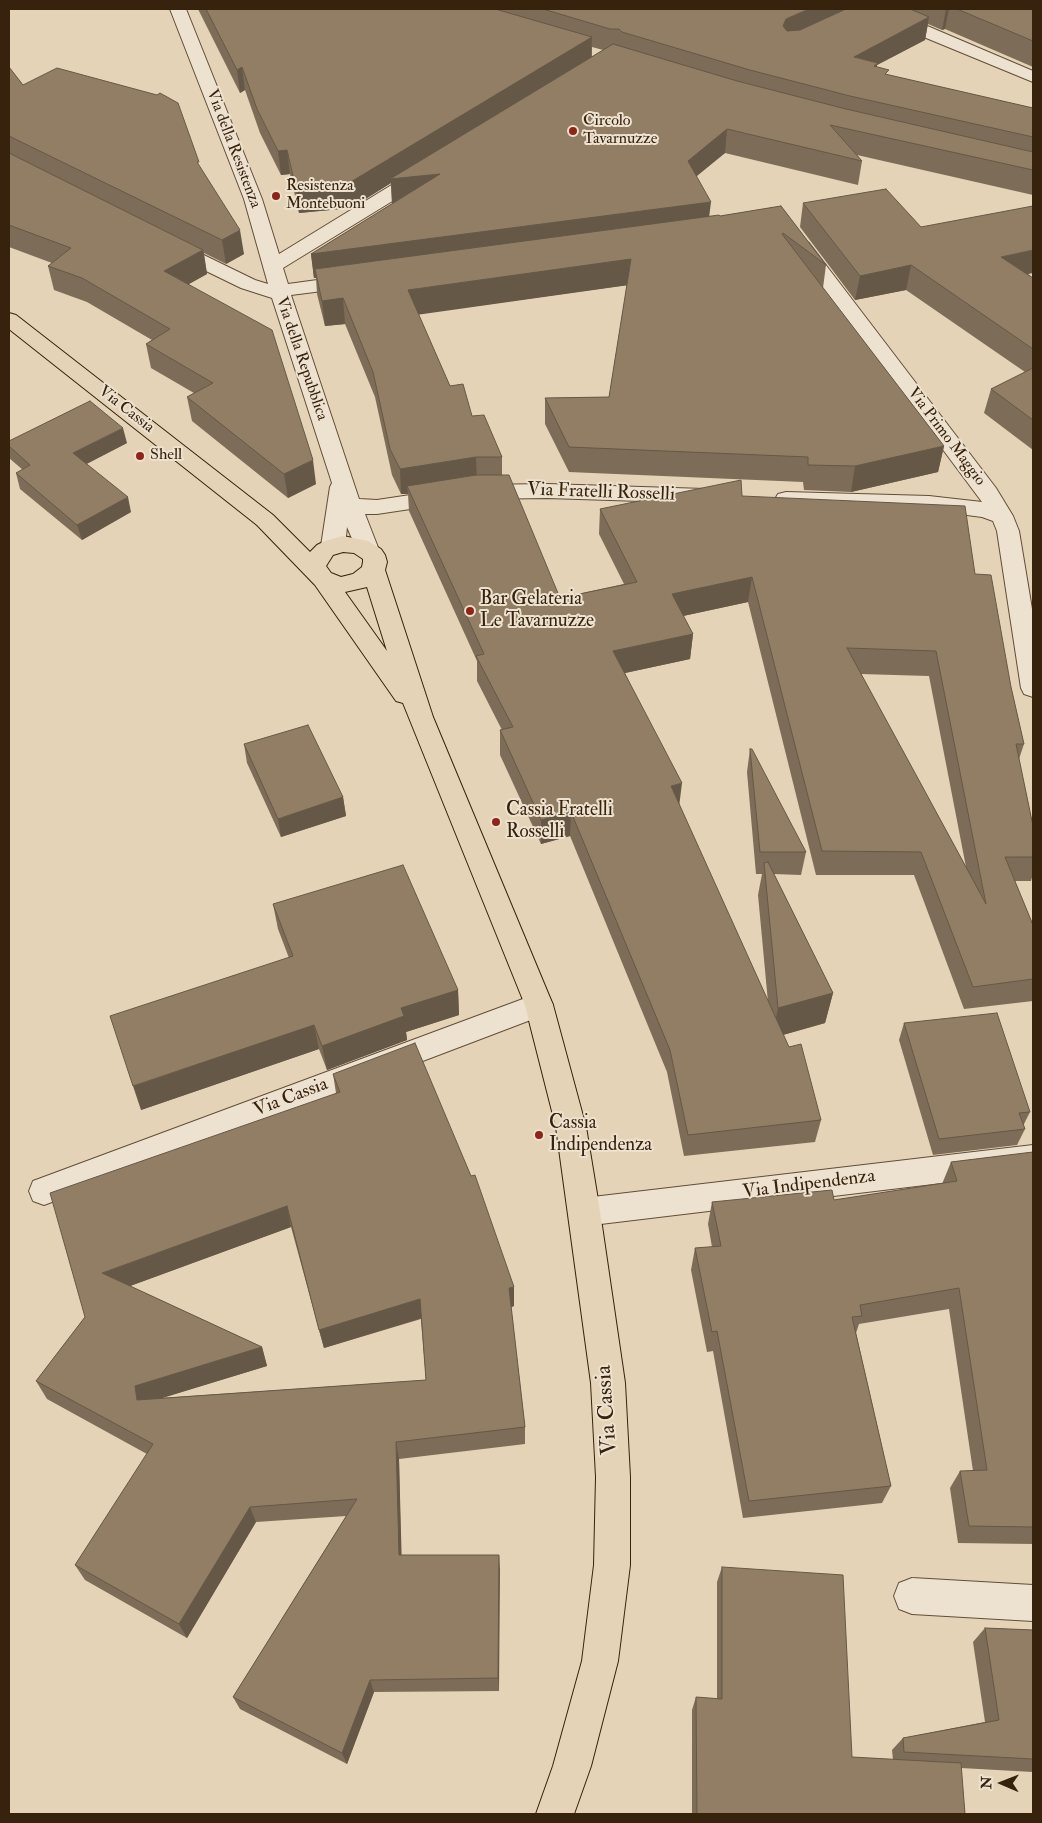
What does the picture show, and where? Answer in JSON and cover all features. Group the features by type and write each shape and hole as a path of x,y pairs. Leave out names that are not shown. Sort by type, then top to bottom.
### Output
{"main road":[{"name":"Via Cassia","path":"9,319 265,520 320,576 420,717"},
{"name":"Via Cassia","path":"265,520 290,534 333,546 352,544 370,560 420,717 539,1005 571,1127 608,1383 613,1477 612,1564 600,1661 572,1766 555,1814"},
{"path":"333,546 325,550 318,557 314,566 320,576 340,585 360,581 370,560"}],"street":[{"name":"Via della Resistenza","path":"178,9 253,198 280,291"},
{"path":"874,12 1033,77"},
{"path":"273,266 436,166"},
{"name":"Via Primo Maggio","path":"788,228 988,493 1002,516 1008,531 1027,613 1033,688"},
{"name":"Via della Repubblica","path":"156,239 259,288 280,291 370,560"},
{"path":"280,291 370,279"},
{"name":"Via della Repubblica","path":"333,546 342,480"},
{"name":"Via Fratelli Rosselli","path":"350,504 377,507 477,492 547,491 724,497"},
{"path":"763,498 929,503 984,510 1002,516"},
{"name":"Via Cassia","path":"44,1191 539,1005"},
{"name":"Via Indipendenza","path":"584,1212 1033,1158"},
{"path":"912,1596 1033,1603"}],"building":[{"path":"206,9 495,9 592,37 349,183 296,189 287,150 278,151 257,109 242,67 237,70"},
{"path":"543,9 809,9 786,19 783,26 787,31 800,30 846,9 910,9 929,17 854,57 878,63 874,66 889,70 885,74 1033,108 1033,137 850,96 750,70 622,32 619,29 610,29"},
{"path":"957,9 1033,9 1033,41"},
{"path":"613,44 737,81 846,109 1033,152 1033,170 830,125 862,161 727,129 688,161 711,202 311,254 440,174 390,179"},
{"path":"9,67 23,85 57,68 157,95 160,93 178,103 199,162 197,162 240,230 222,240 9,136"},
{"path":"9,153 203,250 164,271 272,330 313,460 284,474 187,397 213,383 146,344 170,329 82,278 48,266 71,248 9,225"},
{"path":"886,189 921,227 1033,206 1033,250 1001,257 1033,278 1033,349 911,265 860,276 803,203"},
{"path":"781,206 826,265 782,234 944,446 855,466 808,465 808,457 569,447 545,398 609,397 631,259 408,290 450,386 463,384 472,416 484,415 502,457 476,457 400,469 390,449 373,372 343,298 322,301 315,269 720,216"},
{"path":"1033,368 1033,420 991,389"},
{"path":"90,401 123,428 73,453 128,497 77,525 16,473 30,465 9,446 9,441"},
{"path":"476,475 509,475 560,598 637,582 600,509 741,480 742,496 965,506 975,574 991,575 1011,687 1024,744 1016,744 1033,826 1033,857 1005,857 1033,925 1033,979 973,987 921,852 822,851 752,577 672,594 693,634 613,651 682,783 671,786 789,1047 801,1044 821,1120 688,1135 670,1050 571,812 541,820 500,730 513,727 476,656 484,654 407,486","holes":["847,648 936,651 986,904"]},
{"path":"308,725 343,797 278,819 244,744"},
{"path":"750,749 752,749 806,852 760,852"},
{"path":"768,862 833,993 778,1008 764,863"},
{"path":"403,865 458,990 401,1008 404,1016 322,1046 314,1025 133,1086 110,1016 293,956 273,904"},
{"path":"997,1013 1030,1112 1019,1113 1025,1129 939,1139 904,1023"},
{"path":"415,1043 471,1176 475,1175 514,1287 509,1288 525,1427 396,1442 399,1555 499,1555 498,1678 370,1680 342,1753 233,1697 357,1499 250,1507 179,1624 75,1565 153,1444 36,1381 85,1317 50,1193 340,1092 333,1074","holes":["287,1206 319,1330 420,1299 426,1380 137,1400 135,1386 262,1347 102,1273"]},
{"path":"1033,1152 1033,1527 969,1526 960,1471 987,1470 959,1288 860,1305 862,1316 852,1317 891,1486 749,1501 717,1331 712,1332 695,1248 721,1246 712,1202 832,1190 834,1200 957,1181 951,1162"},
{"path":"722,1567 843,1575 852,1757 961,1763 965,1814 697,1814 696,1697 722,1699"},
{"path":"985,1628 1033,1630 1033,1759 904,1752 903,1738 999,1720"}],"place":[{"name":"Circolo Tavarnuzze","path":"573,131"},
{"name":"Resistenza Montebuoni","path":"276,196"},
{"name":"Shell","path":"140,456"},
{"name":"Bar Gelateria Le Tavarnuzze","path":"470,611"},
{"name":"Cassia Fratelli Rosselli","path":"496,822"},
{"name":"Cassia Indipendenza","path":"539,1135"}]}
